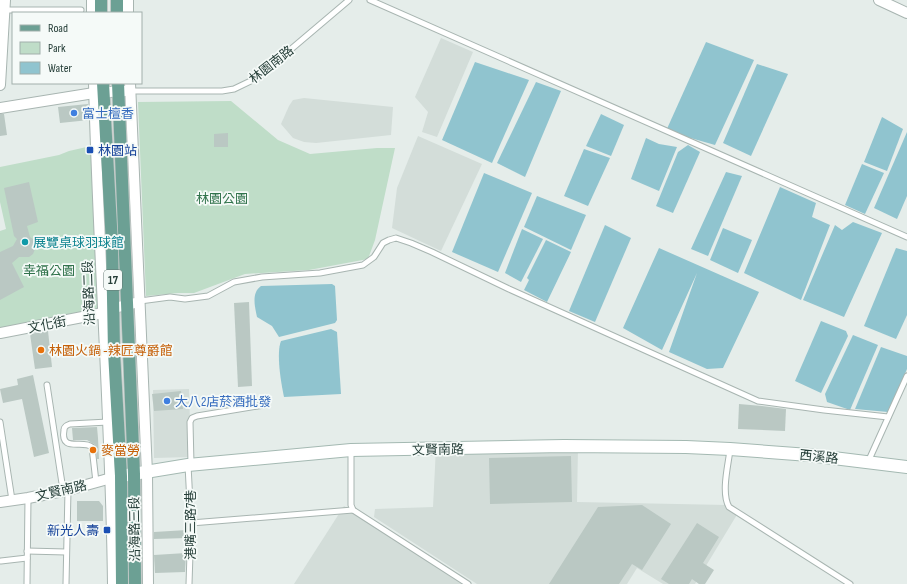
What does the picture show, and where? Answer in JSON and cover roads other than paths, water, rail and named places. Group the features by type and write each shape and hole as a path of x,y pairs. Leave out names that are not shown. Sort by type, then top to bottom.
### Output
{"main road":[{"path":"101,0 101,12"},
{"path":"117,0 117,12"},
{"name":"17","path":"118,87 134,474"},
{"name":"沿海路二段","path":"99,88 108,311 114,352 116,477"},
{"name":"沿海路三段","path":"134,474 135,584"},
{"name":"沿海路三段","path":"116,477 122,584"}],"street":[{"path":"92,0 92,12"},
{"path":"128,0 128,12"},
{"path":"878,0 907,12"},
{"path":"0,86 5,5"},
{"path":"0,108 99,88 130,87 147,473 116,477"},
{"name":"文化街","path":"0,333 108,311 140,301"},
{"name":"沿海路二段","path":"108,311 108,422 116,477"},
{"name":"文賢南路","path":"147,473 190,465 351,450 564,446 730,448"},
{"name":"西溪路","path":"730,448 809,455 907,467"},
{"name":"沿海路三段","path":"147,473 148,584"},
{"name":"文賢南路","path":"0,502 28,498 116,477"},
{"name":"沿海路三段","path":"113,584 112,507 116,477"}],"lane":[{"name":"林園南路","path":"130,87 222,91 234,89 257,78 349,0"},
{"path":"370,0 907,237"},
{"path":"5,5 81,10"},
{"path":"140,301 170,297 185,299 208,296 234,282 262,277 320,273 363,265 374,257 383,243 396,238 432,252 509,290 758,401 888,417"},
{"path":"868,462 907,376"},
{"path":"47,385 65,490 66,584"},
{"name":"港嘴三路7巷","path":"189,584 191,524 190,422 192,418 197,416 264,405"},
{"path":"0,422 12,500"},
{"path":"96,482 92,447 88,444 67,443 64,439 64,431 66,425 70,424 108,422"},
{"path":"730,448 725,492 726,501 730,507 850,584"},
{"path":"351,450 351,505 353,510 468,584"},
{"path":"27,584 28,498"},
{"path":"191,524 353,510"},
{"path":"27,551 66,552"},
{"path":"1,561 27,558"}],"water":[{"path":"706,42 754,60 715,145 666,131"},
{"path":"475,62 529,80 492,163 442,140"},
{"path":"757,64 788,74 751,156 723,143"},
{"path":"536,82 561,91 525,177 497,163"},
{"path":"601,114 624,125 611,156 586,146"},
{"path":"882,117 903,129 887,171 864,162"},
{"path":"907,132 907,196 897,219 874,208"},
{"path":"646,138 659,144 677,147 659,191 631,179"},
{"path":"688,145 700,152 673,213 656,206 678,152"},
{"path":"584,149 610,158 588,206 564,196"},
{"path":"862,164 884,173 865,214 845,205"},
{"path":"726,172 742,176 708,256 691,249"},
{"path":"484,173 532,193 498,272 452,252"},
{"path":"780,187 816,203 812,217 830,225 801,300 744,273"},
{"path":"537,196 586,215 571,250 524,227"},
{"path":"853,222 882,233 844,317 803,300 835,225 842,230"},
{"path":"605,225 631,238 595,322 569,311"},
{"path":"723,228 752,240 738,273 710,260"},
{"path":"522,229 543,239 521,282 505,273"},
{"path":"546,240 571,252 547,302 524,290 529,280 527,278"},
{"path":"659,248 759,292 723,368 707,369 669,352 697,273 662,350 623,328"},
{"path":"896,248 907,251 907,315 896,339 864,326"},
{"path":"332,284 335,286 337,320 335,323 279,337 272,326 257,317 255,296 256,292 261,286"},
{"path":"821,321 846,331 848,336 821,393 795,381"},
{"path":"331,329 337,332 341,394 284,397 279,360 281,341"},
{"path":"853,335 878,345 850,410 827,402 825,394"},
{"path":"881,347 907,356 907,369 888,412 855,409"}],"place":[{"name":"富士檀香","path":"74,113"},
{"name":"林園站","path":"90,150"},
{"name":"展覽桌球羽球館","path":"25,242"},
{"name":"林園火鍋 -辣匠尊爵館","path":"41,350"},
{"name":"大八2店菸酒批發","path":"167,401"},
{"name":"麥當勞","path":"93,450"},
{"name":"新光人壽","path":"107,530"}],"park label":[{"name":"林園公園","path":"222,198"},
{"name":"幸福公園","path":"49,270"}]}
